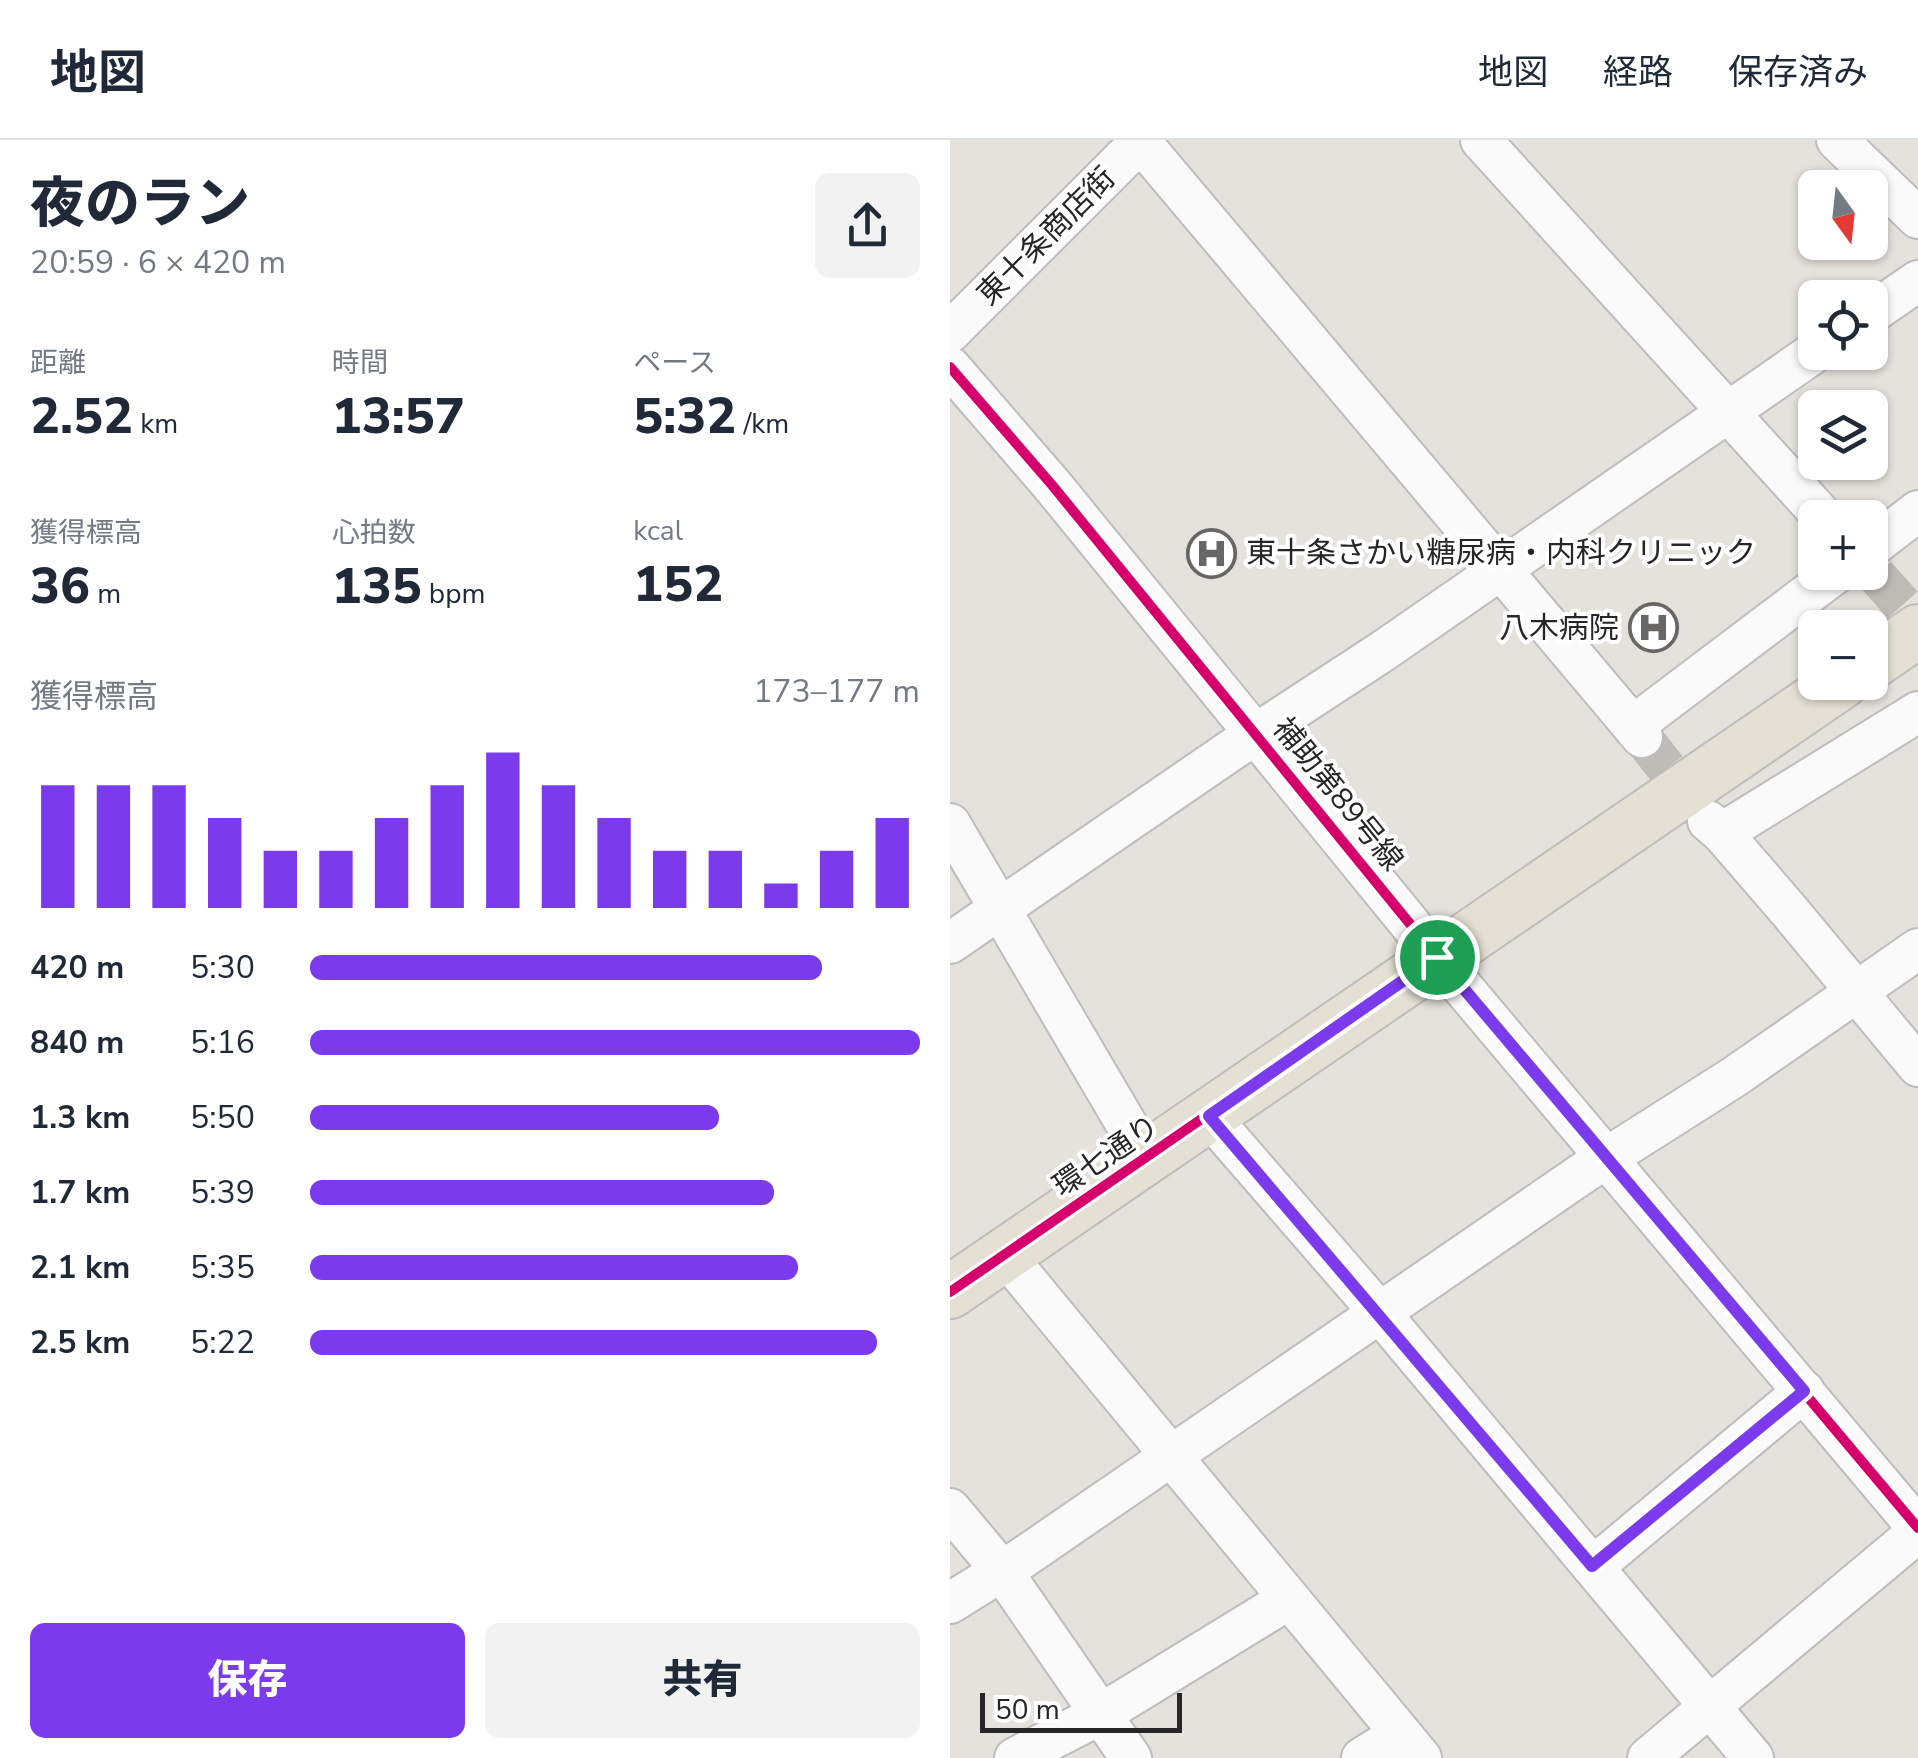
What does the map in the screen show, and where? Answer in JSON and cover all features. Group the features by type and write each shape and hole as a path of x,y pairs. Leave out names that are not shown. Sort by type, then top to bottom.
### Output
{"main road":[{"path":"1888,652 1918,631"},
{"name":"環七通り","path":"950,1292 1209,1116 1428,946 1798,682"},
{"name":"環七通り","path":"950,1252 1131,1132 1814,700"}],"street":[{"path":"1141,140 1637,731 1847,590"},
{"name":"東十条商店街","path":"950,332 1141,140"},
{"path":"1480,140 1808,500"},
{"path":"1837,140 1918,218"},
{"path":"1888,302 1918,281"},
{"path":"950,943 1798,364"},
{"name":"補助第89号線","path":"950,367 1428,946 1918,1530"},
{"path":"1888,553 1918,512"},
{"path":"1918,712 1715,827 1918,1066"},
{"path":"950,824 1131,1132"},
{"path":"950,1604 1608,1158 1734,1078 1918,949"},
{"path":"1209,1116 1380,1313 1753,1758"},
{"path":"1005,1255 1411,1746 1362,1758"},
{"path":"1592,1566 1804,1391"},
{"path":"950,1509 1002,1572 1131,1758"},
{"path":"1648,1758 1918,1530"},
{"path":"1016,1758 1101,1714 1289,1599"}],"tunnel":[{"path":"1888,588 1918,622"},
{"path":"1642,737 1701,812"}],"cycle path":[{"path":"950,367 1052,485 1437,957 1918,1528"},
{"path":"950,1292 1437,957"}],"place":[{"name":"東十条さかい糖尿病・内科クリニック","path":"1211,553"},
{"name":"八木病院","path":"1654,628"}],"route":[{"path":"1437,957 1804,1391 1592,1566 1209,1116 1437,957"}]}
